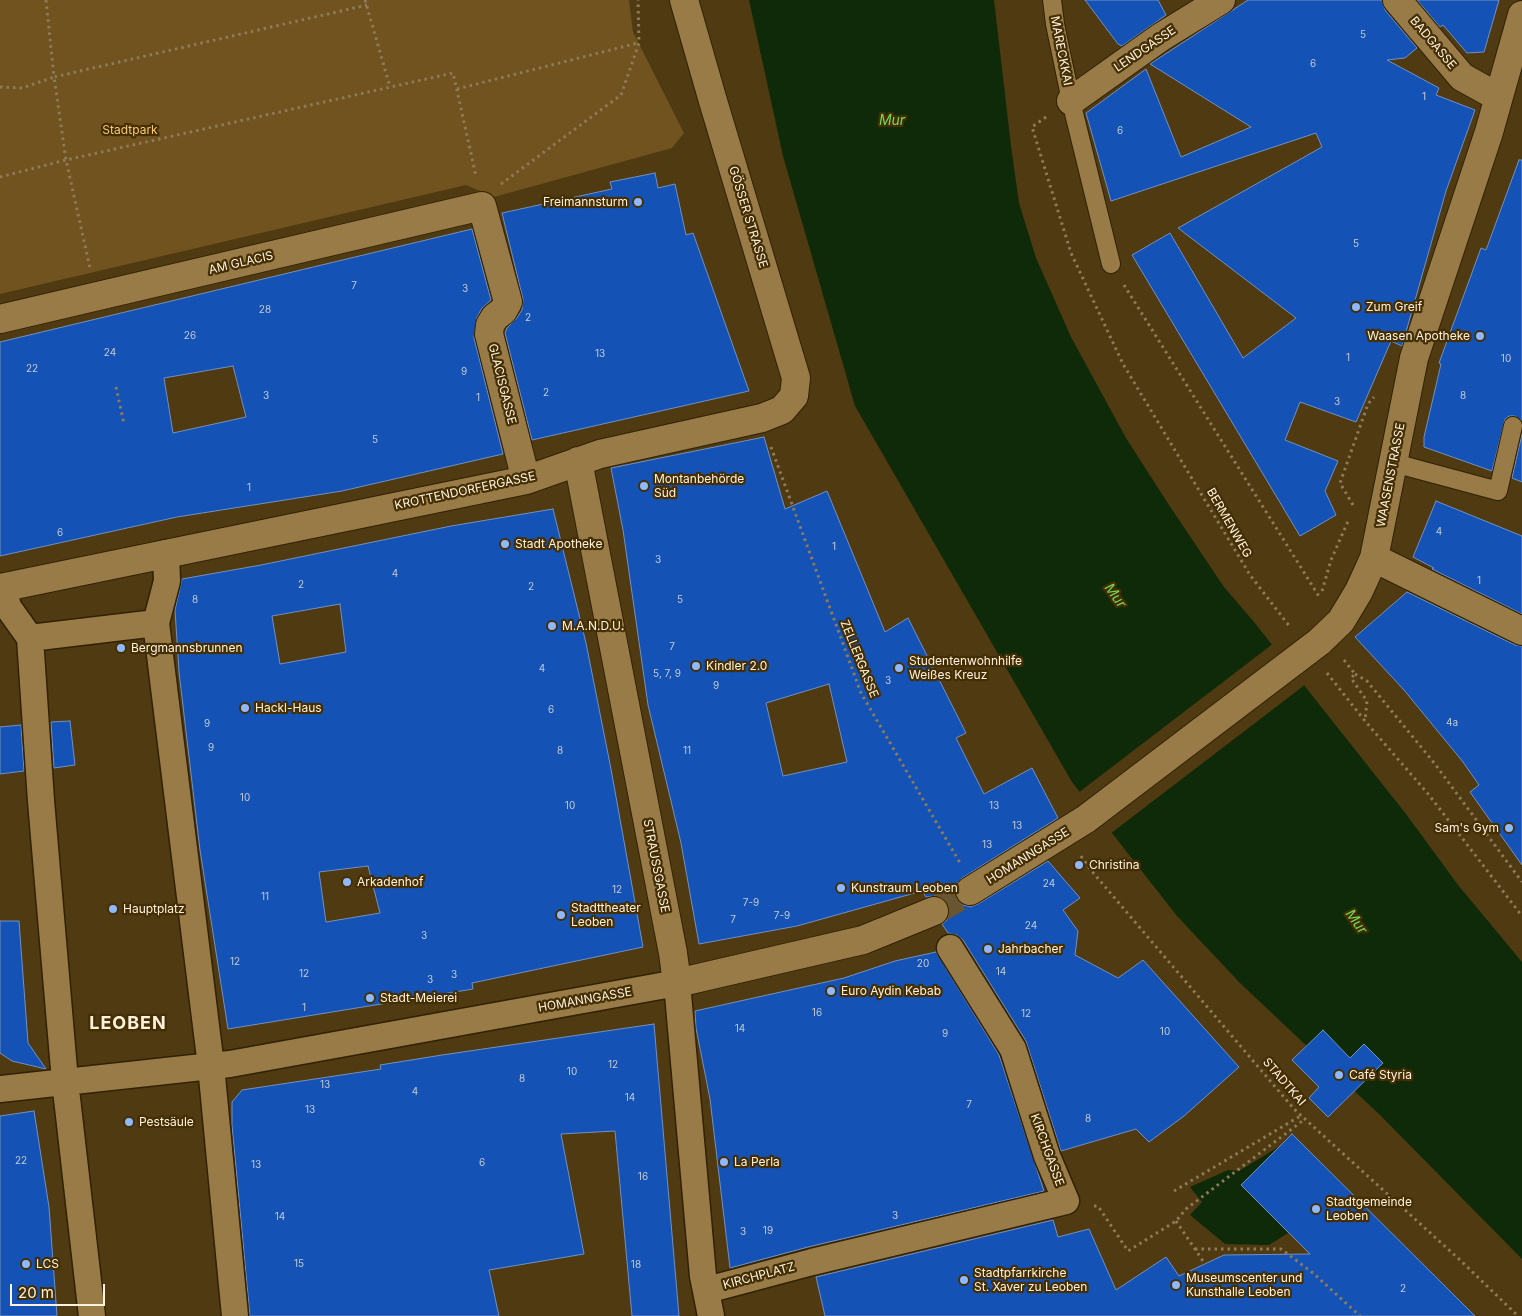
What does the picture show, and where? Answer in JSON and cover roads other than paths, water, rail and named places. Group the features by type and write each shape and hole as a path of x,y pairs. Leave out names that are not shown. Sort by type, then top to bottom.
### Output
{"street":[{"name":"GÖSSER STRASSE","path":"684,0 712,101 796,378 794,396 782,410 762,418"},
{"name":"LENDGASSE","path":"1071,101 1161,37 1221,0"},
{"name":"BADGASSE","path":"1397,0 1462,77 1498,97"},
{"name":"WAASENSTRASSE","path":"1076,826 1321,655 1359,591 1374,558 1414,358 1489,132 1522,15"},
{"name":"AM GLACIS","path":"0,318 482,206"},
{"name":"GLACISGASSE","path":"482,206 508,302 503,311 495,317 490,325 489,334 526,480"},
{"name":"KROTTENDORFERGASSE","path":"166,553 526,480 600,454 762,418"},
{"name":"STRAUSSGASSE","path":"578,461 673,953 705,1283"},
{"path":"92,1316 65,1081 41,800 30,638 8,607 2,587 166,553 167,581 156,623 220,1065 235,1316"},
{"path":"1374,558 1522,631"},
{"path":"30,638 156,623"},
{"name":"HOMANNGASSE","path":"974,889 1076,826"},
{"name":"HOMANNGASSE","path":"220,1065 677,983 863,940 934,911"},
{"name":"KIRCHGASSE","path":"812,1262 1066,1201 1047,1156 1013,1049 950,948"},
{"path":"0,1089 220,1065"},
{"name":"KIRCHPLATZ","path":"711,1316 705,1283 812,1262"}],"lane":[{"name":"MARECKKAI","path":"1052,0 1071,101 1111,264"},
{"path":"1394,463 1498,491 1513,426"}],"water":[{"name":"Mur","path":"749,0 994,0 1019,203 1036,258 1071,337 1126,438 1224,587 1254,622 1406,814 1458,885 1522,962 1522,1259 1380,1115 1240,983 1177,916 1072,782 855,406 783,156"},
{"path":"1280,1146 1241,1185 1288,1233 1269,1245 1225,1244 1190,1215 1202,1202 1190,1187 1228,1170 1239,1171"}],"tunnel":[{"path":"934,911 970,891"}],"place":[{"name":"Freimannsturm","path":"638,202"},
{"name":"Zum Greif","path":"1356,307"},
{"name":"Waasen Apotheke","path":"1480,336"},
{"name":"Montanbehörde Süd","path":"644,486"},
{"name":"Stadt Apotheke","path":"505,544"},
{"name":"M.A.N.D.U.","path":"552,626"},
{"name":"Bergmannsbrunnen","path":"121,648"},
{"name":"Kindler 2.0","path":"696,666"},
{"name":"Studentenwohnhilfe Weißes Kreuz","path":"899,668"},
{"name":"Hackl-Haus","path":"245,708"},
{"name":"Sam's Gym","path":"1509,828"},
{"name":"Christina","path":"1079,865"},
{"name":"Arkadenhof","path":"347,882"},
{"name":"Kunstraum Leoben","path":"841,888"},
{"name":"Hauptplatz","path":"113,909"},
{"name":"Stadttheater Leoben","path":"561,915"},
{"name":"Jahrbacher","path":"988,949"},
{"name":"Euro Aydin Kebab","path":"831,991"},
{"name":"Stadt-Meierei","path":"370,998"},
{"name":"Café Styria","path":"1339,1075"},
{"name":"Pestsäule","path":"129,1122"},
{"name":"La Perla","path":"724,1162"},
{"name":"Stadtgemeinde Leoben","path":"1316,1209"},
{"name":"LCS","path":"26,1264"},
{"name":"Stadtpfarrkirche St. Xaver zu Leoben","path":"964,1280"},
{"name":"Museumscenter und Kunsthalle Leoben","path":"1176,1285"}],"district":[{"name":"LEOBEN","path":"128,1024"}],"park label":[{"name":"Stadtpark","path":"130,130"}]}
